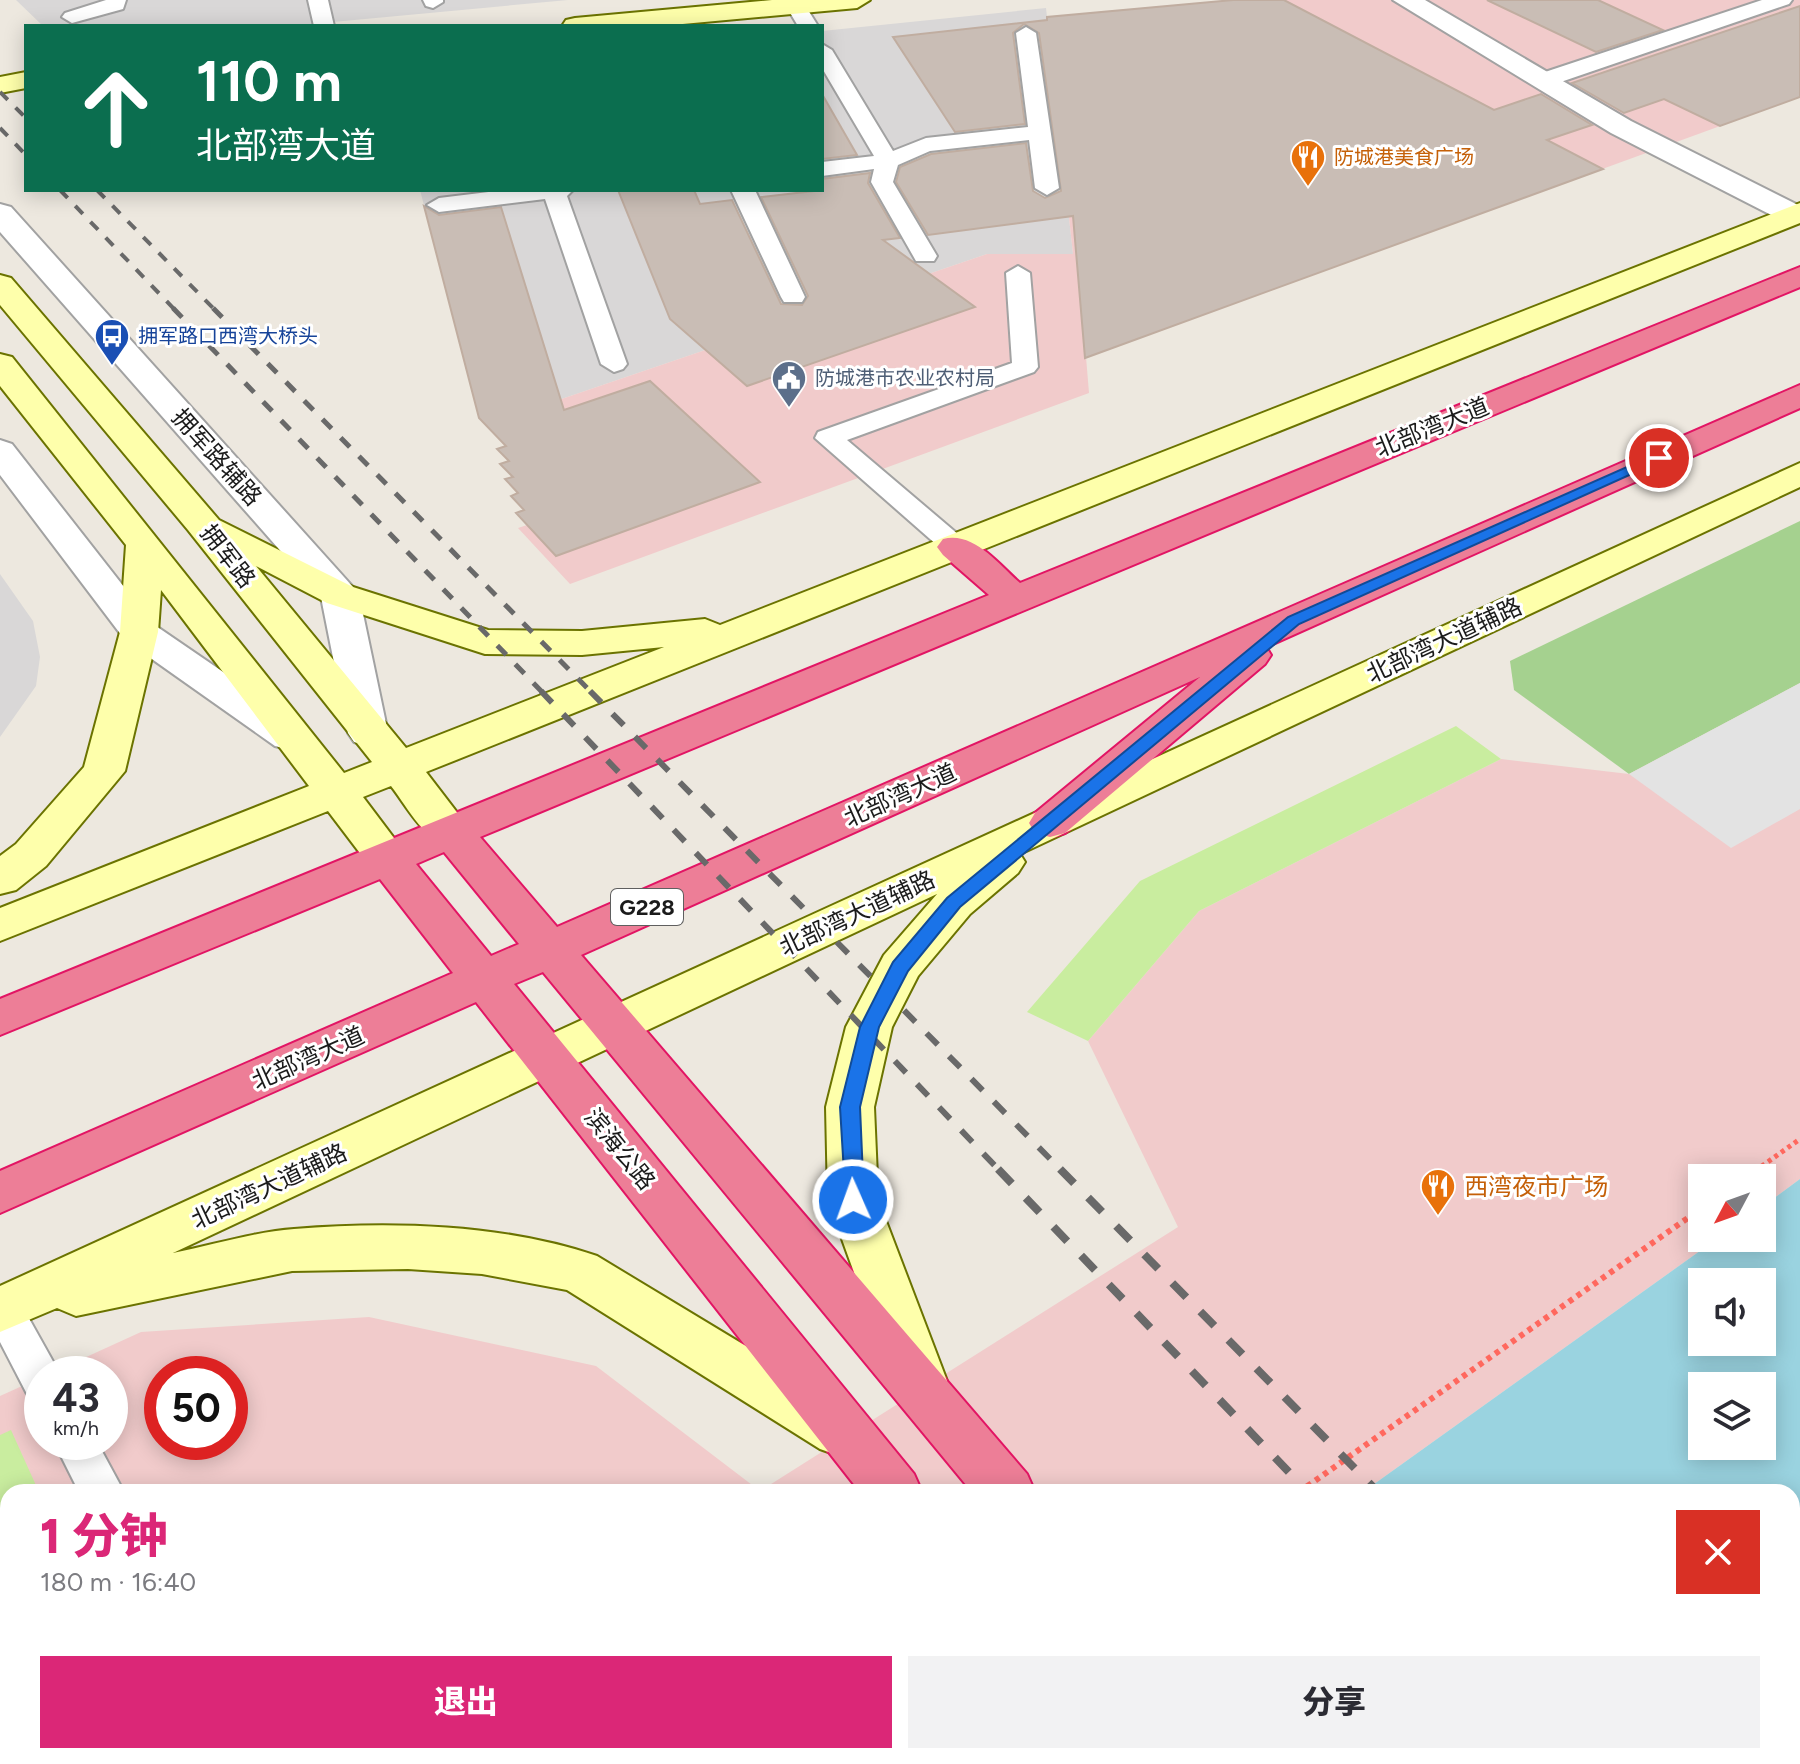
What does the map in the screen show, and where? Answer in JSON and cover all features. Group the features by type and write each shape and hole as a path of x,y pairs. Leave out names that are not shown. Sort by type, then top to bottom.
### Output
{"highway":[{"name":"北部湾大道","path":"0,1018 1800,276"},
{"name":"北部湾大道","path":"0,1193 1800,395"},
{"path":"956,547 1016,599"},
{"path":"1050,823 1293,620"},
{"path":"451,832 1000,1484"},
{"name":"滨海公路","path":"387,858 888,1484"}],"main road":[{"path":"620,24 802,16 857,0"},
{"path":"0,85 24,80"},
{"path":"0,925 1797,214"},
{"name":"拥军路","path":"0,285 201,522 368,733 451,832"},
{"path":"0,365 145,544 290,737 387,858"},
{"name":"北部湾大道辅路","path":"2,1310 1800,474"},
{"path":"201,522 340,595 485,642 582,643 755,626"},
{"path":"0,879 31,855 104,771 139,632 145,544"},
{"path":"925,1395 853,1200 850,1107 869,1027 900,967 954,903 1050,823"},
{"path":"2,1310 292,1250 408,1248 482,1253 579,1271 853,1440"}],"street":[{"path":"1406,0 1621,127 1797,214"},
{"name":"拥军路辅路","path":"0,213 340,595"},
{"path":"0,451 139,632 290,737"},
{"path":"340,595 368,733"}],"lane":[{"path":"54,0 77,21 116,5 116,0"},
{"path":"318,0 324,24"},
{"path":"1541,81 1771,1"},
{"path":"1026,33 1047,188"},
{"path":"824,53 888,161 882,182 925,256"},
{"path":"824,169 888,161 926,145 1040,132"},
{"path":"439,205 548,192"},
{"path":"556,192 614,364"},
{"path":"744,192 793,297"},
{"path":"956,547 828,438 1025,367 1018,273"},
{"path":"2,1310 28,1356"},
{"path":"85,1460 98,1484"}],"path":[{"path":"1765,1164 1800,1139"},
{"path":"1310,1484 1688,1218"}],"shaded area":[{"path":"16,0 568,0 311,24 41,24"},
{"name":"防城港美食广场","path":"1233,0 1800,0 1800,97 1086,357 1089,393 570,584 518,528 527,525 516,513 523,510 511,496 517,493 505,479 512,476 500,464 508,461 497,449 505,446 485,425 987,254 1073,254 1047,17"},
{"path":"1046,8 1073,254 987,254 485,425 473,393 421,192 824,192 824,31"},
{"path":"0,574 33,621 40,657 36,686 0,737"},
{"name":"西湾夜市广场","path":"1800,683 1800,1179 1776,1197 1776,1164 1688,1164 1688,1252 1698,1252 1374,1484 771,1484 1178,1227 1088,1041 1199,911 1501,759 1629,774"},
{"path":"1800,683 1800,809 1731,848 1629,774"},
{"name":"西湾夜市广场","path":"369,1317 596,1366 751,1484 0,1484 0,1396 24,1385 24,1460 128,1460 128,1356 88,1356 141,1332"}],"green space":[{"path":"1800,521 1800,683 1629,774 1514,690 1510,661"},
{"path":"1456,726 1501,759 1199,911 1088,1041 1027,1012 1140,881"},
{"path":"11,1430 35,1484 0,1484 0,1435"}],"water":[{"path":"1800,1179 1800,1484 1374,1484 1698,1252 1776,1252 1776,1197"}],"building":[{"name":"防城港美食广场","path":"1233,0 1284,0 1494,110 1541,94 1592,125 1547,140 1603,169 1085,358 1073,216 928,235 896,182 900,167 931,154 1026,143 1033,191 1045,198 1061,191 1039,33 1024,24 1013,33 1025,124 955,132 893,37 1047,20 1047,17"},
{"path":"1487,0 1598,0 1663,30 1596,52"},
{"path":"1800,6 1800,97 1720,126 1664,99 1624,113 1572,83"},
{"path":"824,97 857,155 824,159"},
{"path":"870,173 868,183 900,238 883,240 975,307 747,386 670,319 619,192 695,192 700,204 732,200 781,304 802,305 808,296 761,197 824,192 824,179"},
{"path":"424,206 439,215 501,207 564,410 650,381 760,482 556,556 516,513 524,510 511,496 518,493 505,479 513,477 500,464 509,461 497,449 506,446 479,418"}],"railway":[{"path":"0,92 24,116"},
{"path":"0,128 24,153"},
{"path":"62,192 175,310"},
{"path":"99,192 215,310"},
{"path":"173,308 543,693"},
{"path":"213,308 592,693"},
{"path":"541,691 1000,1171"},
{"path":"590,691 1062,1171"},
{"path":"998,1169 1300,1484"},
{"path":"1060,1169 1370,1484"}],"place":[{"name":"防城港美食广场","path":"1308,188"},
{"name":"拥军路口西湾大桥头","path":"112,367"},
{"name":"防城港市农业农村局","path":"789,409"},
{"name":"西湾夜市广场","path":"1438,1217"}],"route":[{"path":"853,1200 850,1107 869,1027 900,967 954,903 1293,620 1659,458"}]}
